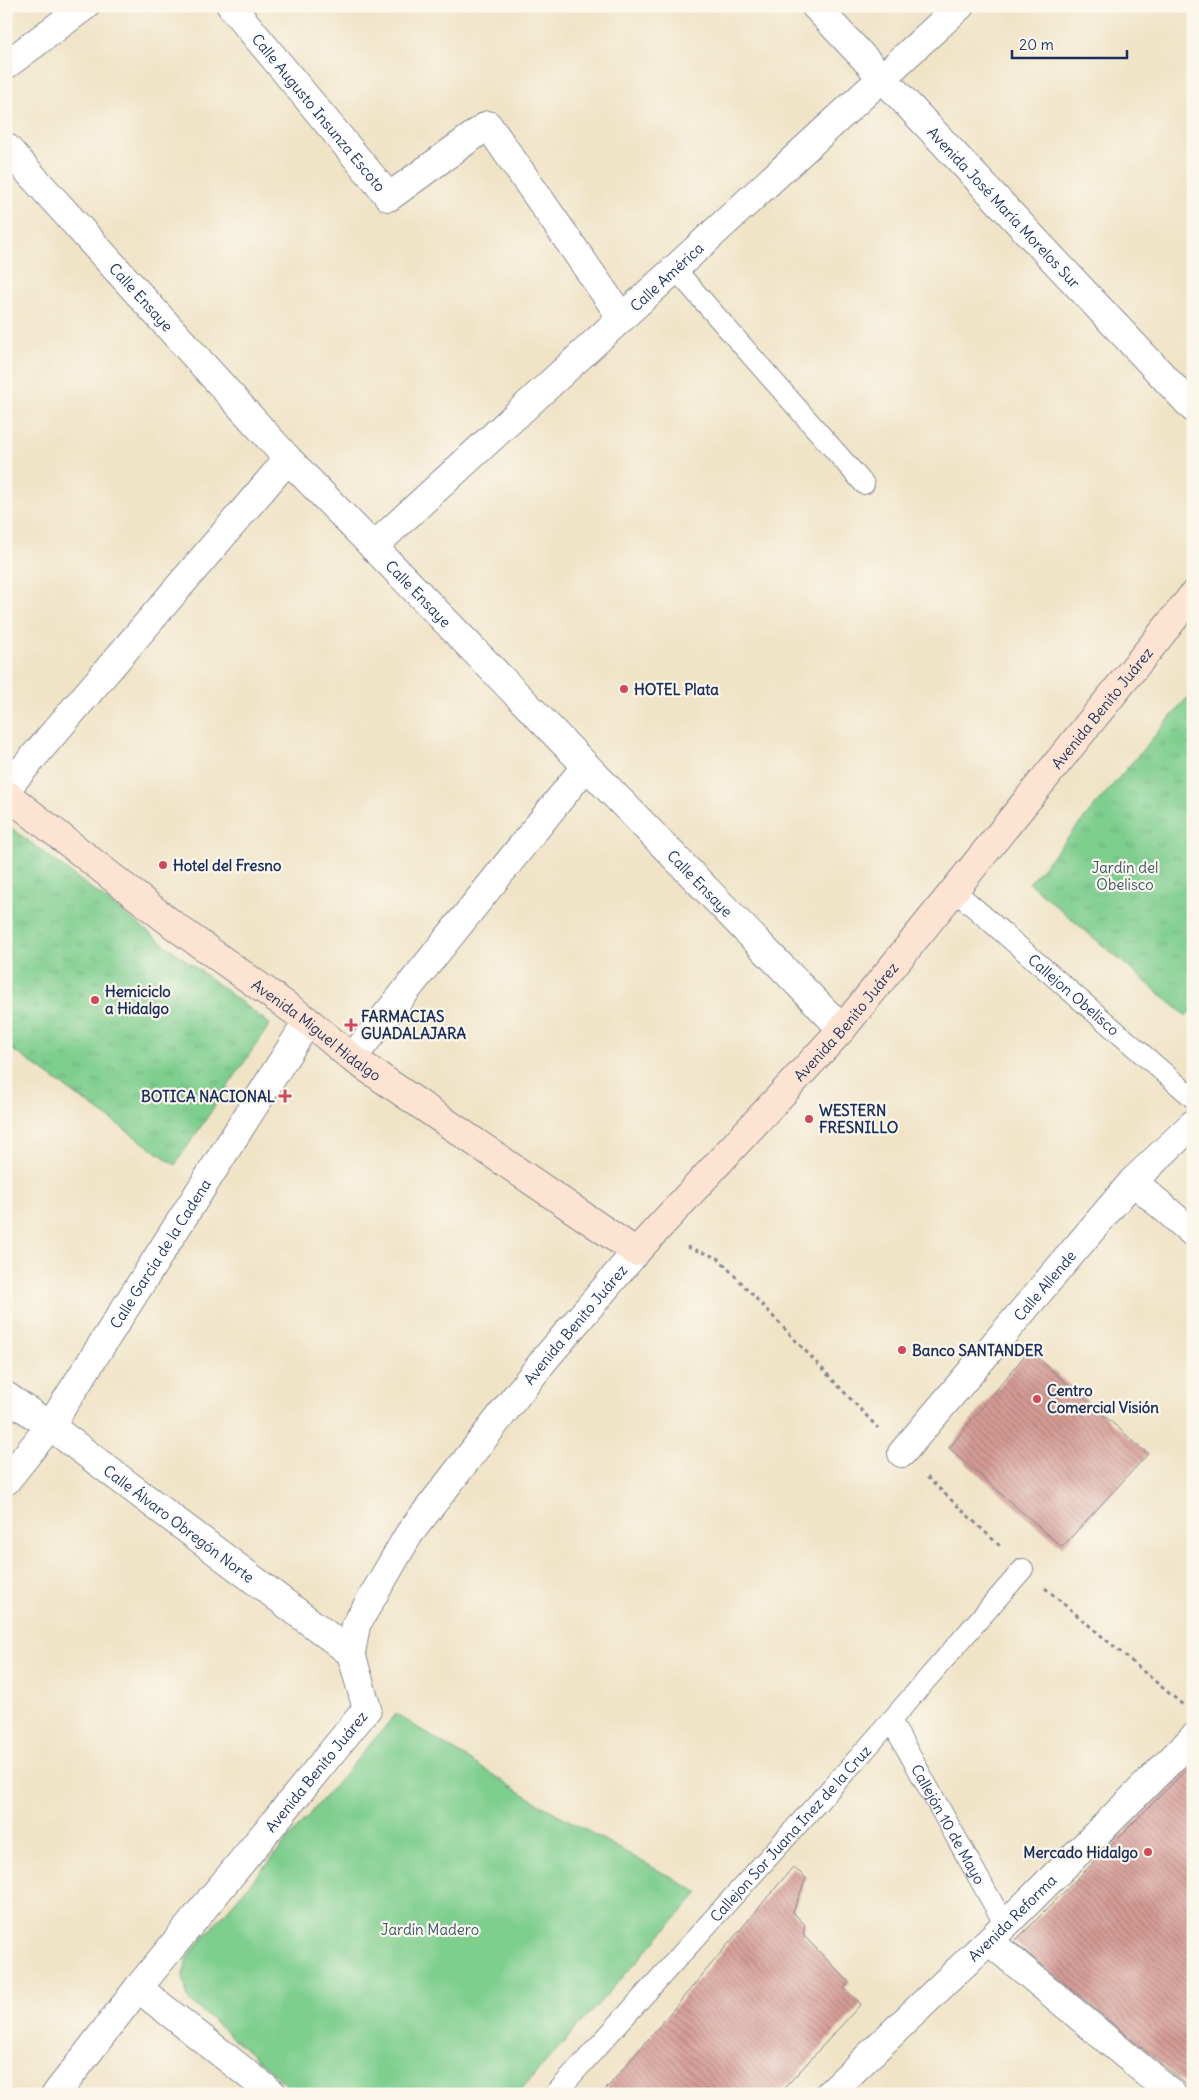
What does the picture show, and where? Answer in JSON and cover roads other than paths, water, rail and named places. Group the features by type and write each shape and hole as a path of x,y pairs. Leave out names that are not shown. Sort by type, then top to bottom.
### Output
{"main road":[{"name":"Avenida Benito Juárez","path":"636,1252 842,1029 1193,595"},
{"name":"Avenida Miguel Hidalgo","path":"6,794 176,927 308,1021 352,1058 636,1252"}],"street":[{"path":"6,65 85,6"},
{"name":"Calle Augusto Insunza Escoto","path":"231,6 389,197 488,125 622,318"},
{"name":"Avenida José María Morelos Sur","path":"815,6 1193,408"},
{"name":"Calle América","path":"373,547 960,6"},
{"name":"Calle Ensaye","path":"6,147 288,459 842,1029"},
{"path":"6,789 288,459"},
{"path":"352,1058 586,766"},
{"name":"Calle García de la Cadena","path":"6,1482 50,1426 308,1021"},
{"name":"Calle Allende","path":"902,1453 1133,1181 1193,1124"},
{"path":"1133,1181 1193,1233"},
{"name":"Avenida Benito Juárez","path":"56,2094 138,1988 367,1709 351,1653 356,1625 409,1534 545,1359 636,1252"},
{"name":"Calle Álvaro Obregón Norte","path":"6,1396 50,1426 351,1653"},
{"name":"Avenida Reforma","path":"829,2094 997,1933 1193,1738"},
{"path":"997,1933 1172,2094"},
{"path":"138,1988 273,2094"}],"lane":[{"path":"675,269 864,484"},
{"name":"Callejon Obelisco","path":"954,890 1193,1098"},
{"name":"Callejon Sor Juana Inez de la Cruz","path":"555,2094 891,1721 1023,1569"},
{"name":"Callejón 10 de Mayo","path":"891,1721 997,1933"}],"place":[{"name":"HOTEL Plata","path":"624,689"},
{"name":"Hotel del Fresno","path":"163,865"},
{"name":"Hemiciclo a Hidalgo","path":"95,1000"},
{"name":"FARMACIAS GUADALAJARA","path":"351,1025"},
{"name":"BOTICA NACIONAL","path":"285,1096"},
{"name":"WESTERN FRESNILLO","path":"809,1119"},
{"name":"Banco SANTANDER","path":"902,1350"},
{"name":"Centro Comercial Visión","path":"1037,1399"},
{"name":"Mercado Hidalgo","path":"1148,1852"}],"park label":[{"name":"Jardín del Obelisco","path":"1125,876"},
{"name":"Jardín Madero","path":"430,1929"}]}
